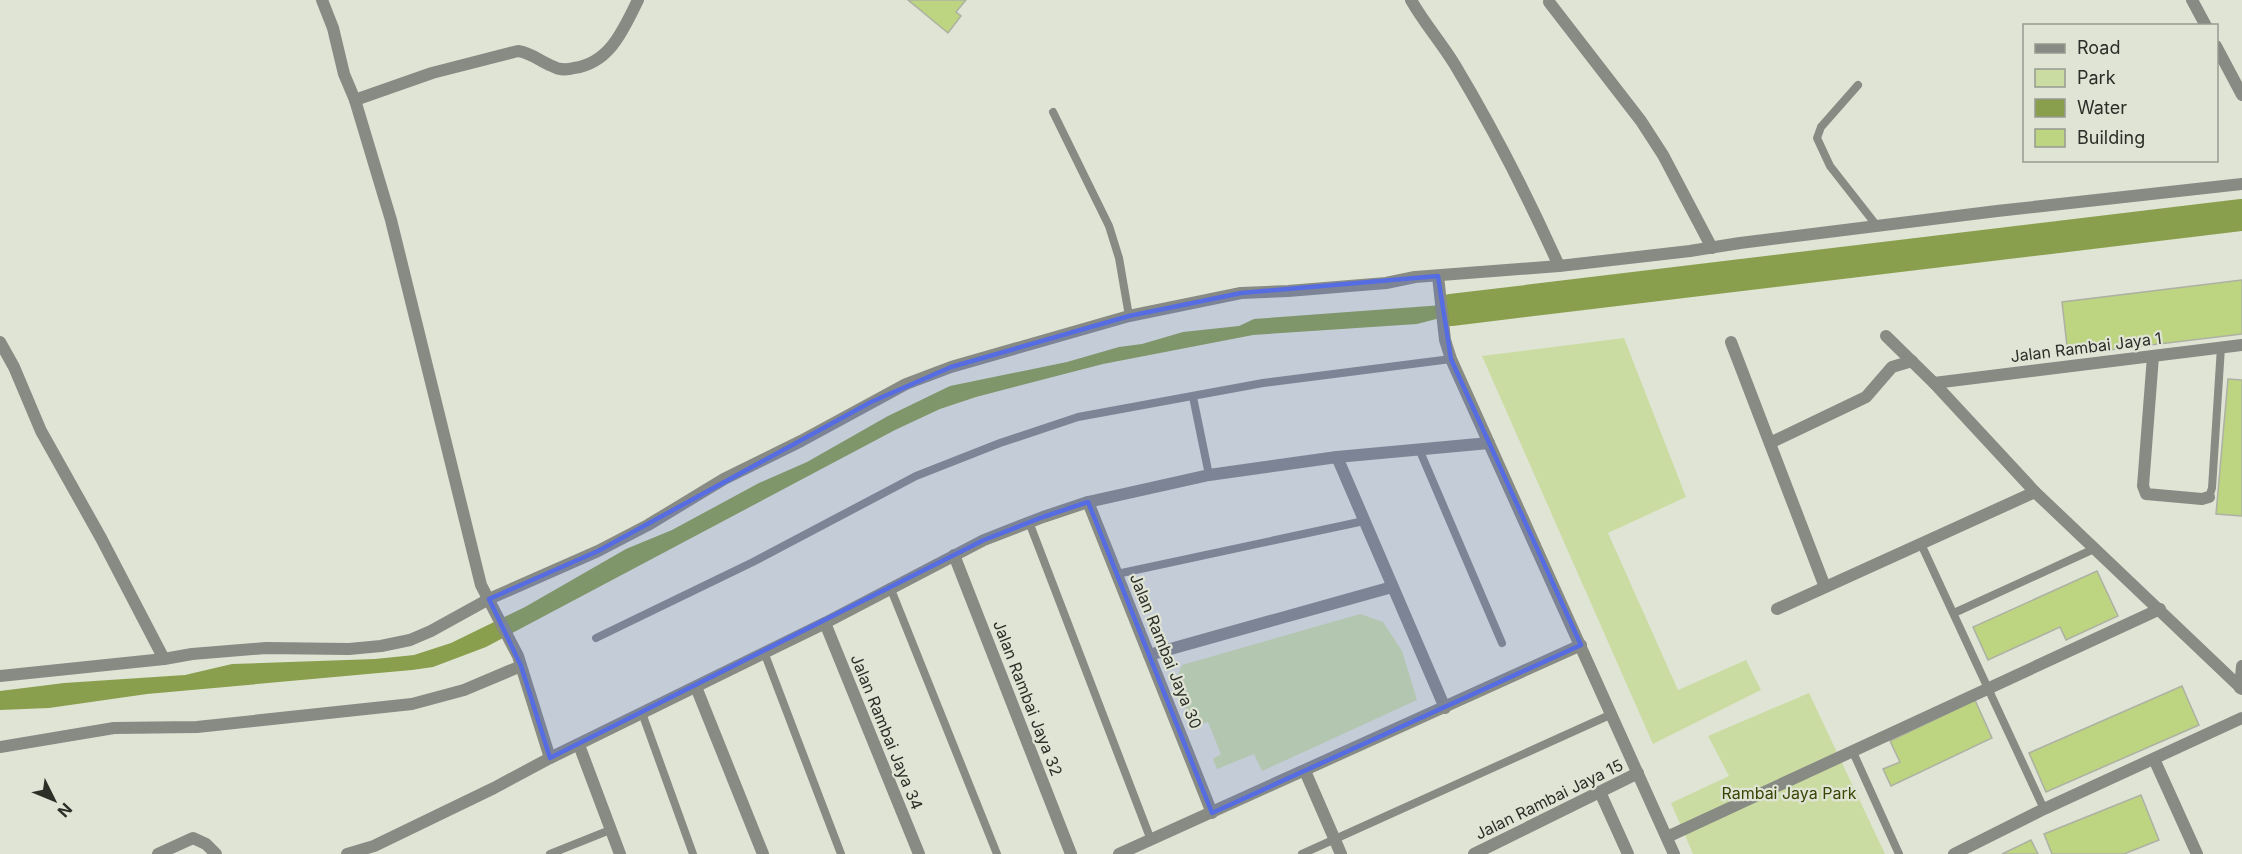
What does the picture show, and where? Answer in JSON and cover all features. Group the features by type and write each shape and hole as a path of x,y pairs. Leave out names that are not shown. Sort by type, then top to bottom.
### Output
{"street":[{"path":"322,0 333,28 344,74 355,100 406,275 481,585 519,662 550,758"},
{"path":"355,100 432,73 518,51 529,52 552,67 565,70 587,66 603,57 613,45 638,0"},
{"path":"1411,0 1423,22 1460,73 1525,192 1559,266"},
{"path":"2192,0 2205,24"},
{"path":"1549,2 1641,121 1712,248"},
{"path":"2218,48 2242,95"},
{"path":"0,676 192,654 266,648 349,649 410,640 432,631 489,599 598,551 648,525 724,479 801,441 906,384 951,367 1129,316 1241,293 1365,285 1415,277 1559,266 1877,226 2242,184"},
{"path":"1438,276 1445,340 1451,359 1674,854"},
{"path":"1886,336 1934,383 2035,492 2160,609 2241,689"},
{"path":"0,342 14,367 41,431 101,537 164,659"},
{"path":"1731,342 1825,587"},
{"name":"Jalan Rambai Jaya 1","path":"1934,383 2242,345"},
{"path":"2153,356 2143,486 2146,494 2202,499 2209,497"},
{"path":"1770,443 1866,397 1892,367 1912,361"},
{"path":"347,854 375,850 550,758 825,623 890,587 984,540 1029,522 1088,502 1209,475 1337,457 1489,443"},
{"path":"1337,457 1445,708"},
{"path":"1777,609 2035,492"},
{"name":"Jalan Rambai Jaya 30","path":"1088,502 1212,813"},
{"name":"Jalan Rambai Jaya 32","path":"954,555 1071,854"},
{"path":"1149,655 1392,587"},
{"path":"1667,837 2160,609"},
{"name":"Jalan Rambai Jaya 34","path":"825,623 918,854"},
{"path":"1119,854 1581,645"},
{"path":"0,747 114,728 196,727 412,704 464,690 519,662"},
{"path":"2241,689 2242,666"},
{"path":"696,687 763,854"},
{"path":"1954,854 2044,809 2242,718"},
{"path":"579,745 620,854"},
{"path":"2154,759 2197,854"},
{"path":"1305,771 1341,854"},
{"name":"Jalan Rambai Jaya 15","path":"1474,854 1638,773"},
{"path":"1600,792 1628,854"},
{"path":"158,854 193,838 206,844 216,854"}],"lane":[{"path":"1858,85 1821,127 1817,138 1830,166 1877,226"},
{"path":"1053,112 1109,225 1119,258 1129,316"},
{"path":"2209,497 2212,488 2221,347"},
{"path":"596,638 753,562 916,476 1000,443 1078,417 1263,382 1451,359"},
{"path":"1193,397 1209,475"},
{"path":"1419,449 1502,643"},
{"path":"1117,574 1364,521"},
{"path":"1029,522 1151,840"},
{"path":"1921,543 2044,809"},
{"path":"1954,613 2096,548"},
{"path":"890,587 997,854"},
{"path":"764,652 841,854"},
{"path":"642,713 693,854"},
{"path":"1302,854 1612,714"},
{"path":"1852,750 1899,854"},
{"path":"550,854 610,830"}],"highlighted area":[{"path":"1438,276 1451,359 1581,645 1212,813 1088,502 984,540 550,758 521,666 489,599 598,551 871,402 951,367 1129,316 1241,293"}],"green space":[{"path":"1624,338 1686,497 1608,533 1678,690 1746,660 1761,690 1653,744 1482,356"},
{"path":"1360,614 1383,622 1402,651 1417,700 1262,771 1254,754 1217,769 1213,759 1221,754 1208,722 1193,727 1175,682 1182,665"},
{"name":"Rambai Jaya Park","path":"1809,693 1885,854 1693,854 1671,803 1729,776 1708,736"}],"water":[{"path":"1470,303 1471,310 1417,324 1253,335 1103,364 976,397 940,409 895,430 486,647 433,667 147,694 49,708 0,710 0,691 64,683 185,675 232,664 375,659 414,655 451,643 525,607 626,549 672,530 759,483 807,462 888,416 950,386 1067,362 1183,332 1239,326 1254,319"}],"building":[{"path":"908,0 966,0 956,12 961,16 948,33"},
{"path":"2242,280 2242,334 2068,355 2062,302"},
{"path":"2228,379 2242,380 2242,516 2216,514"},
{"path":"2097,571 2118,616 2066,640 2060,627 1988,660 1973,627"},
{"path":"2182,686 2199,725 2046,792 2029,753"},
{"path":"1975,700 1992,738 1891,786 1883,769 1900,762 1890,741"},
{"path":"2141,795 2159,840 2124,854 2052,854 2044,834"},
{"path":"2031,840 2038,854 2002,854"}],"waterway":[{"path":"1451,310 2242,215"}]}
